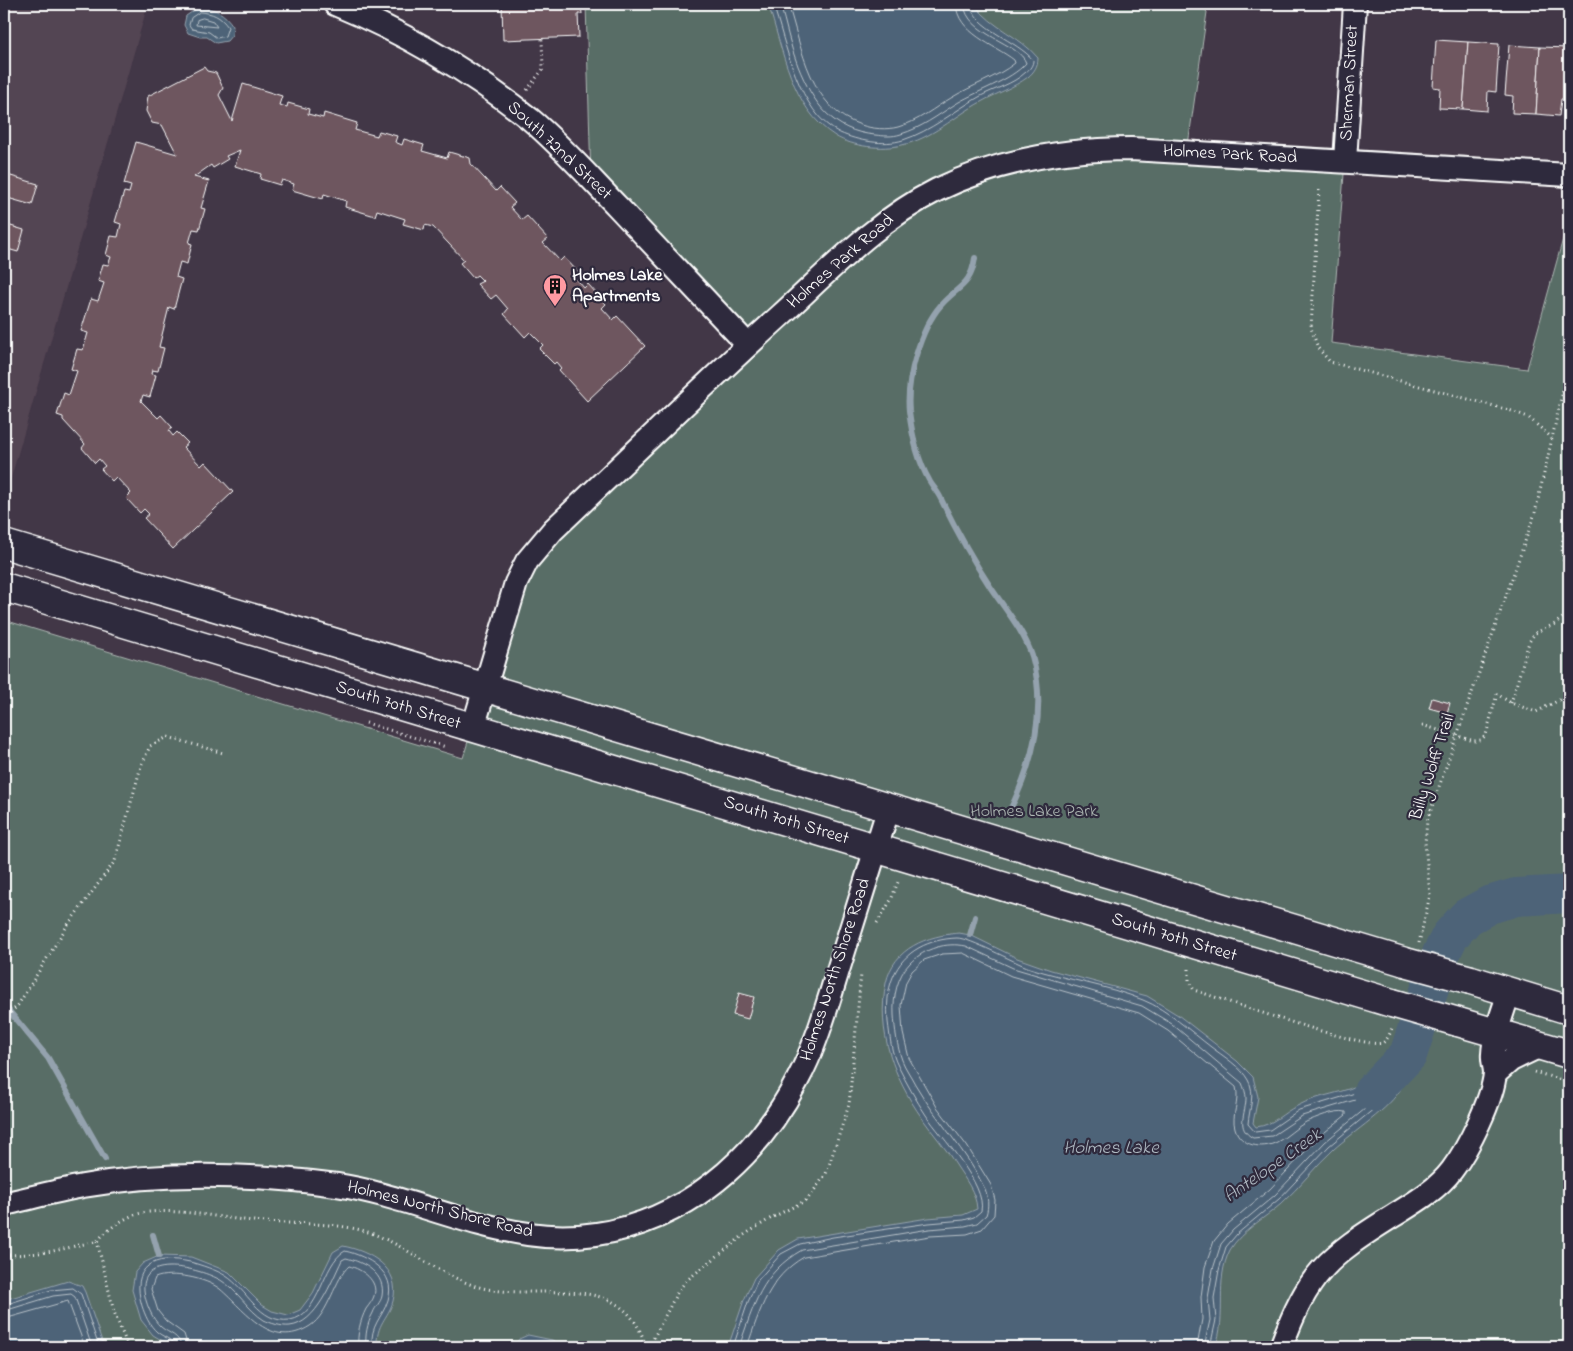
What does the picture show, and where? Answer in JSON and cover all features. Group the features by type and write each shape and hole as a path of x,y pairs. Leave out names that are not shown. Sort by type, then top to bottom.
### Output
{"main road":[{"path":"4,544 889,807 1412,953 1471,980 1569,1010"},
{"name":"South 70th Street","path":"4,587 876,848 1394,1011 1458,1022 1569,1054"}],"street":[{"name":"South 72nd Street","path":"335,4 375,21 428,48 484,84 531,120 590,178 748,345"},
{"name":"Sherman Street","path":"1345,162 1355,4"},
{"name":"Holmes Park Road","path":"473,728 511,595 522,570 534,552 553,530 860,241 897,214 937,190 985,170 1029,158 1090,149 1131,149 1569,175"},
{"name":"Holmes North Shore Road","path":"4,1204 83,1186 125,1180 204,1177 289,1180 356,1189 528,1234 566,1236 607,1232 667,1213 708,1189 746,1154 765,1132 796,1083 820,1028 889,807"},
{"path":"1281,1347 1302,1296 1317,1273 1354,1240 1419,1200 1451,1172 1473,1136 1495,1074 1493,1055 1497,1033 1509,992"},
{"path":"1495,1074 1511,1060 1540,1046"}],"path":[{"path":"528,90 542,71 542,39"},
{"path":"1319,190 1311,328 1318,348 1330,362 1509,410 1528,417 1552,438"},
{"name":"Billy Wolff Trail","path":"1412,953 1430,895 1425,843 1427,821 1535,513 1563,390 1569,379"},
{"path":"1569,521 1562,554 1563,566 1569,577"},
{"path":"1511,704 1529,642 1535,633 1556,624 1569,613"},
{"path":"1422,725 1457,736 1481,740 1486,735 1497,694 1511,704 1536,712 1569,695"},
{"path":"4,1020 18,1005 67,926 115,861 141,766 150,746 168,737 223,753"},
{"path":"873,931 891,900 898,882"},
{"path":"648,1347 678,1291 687,1280 744,1235 773,1217 807,1200 826,1174 849,1105 861,968"},
{"path":"1189,969 1189,982 1194,990 1318,1030 1370,1043 1382,1043 1389,1037 1394,1011"},
{"path":"4,1255 43,1253 97,1241 116,1224 131,1216 147,1212 198,1214 253,1221 350,1228 389,1240 453,1276 482,1288 580,1293 607,1300 620,1306 631,1316 640,1329 648,1347"},
{"path":"97,1241 114,1312 128,1347"}],"shaded area":[{"path":"4,4 148,4 4,502"}],"green space":[{"name":"Holmes Lake Park","path":"586,4 1199,4 1207,12 1187,152 1345,161 1331,343 1527,369 1569,217 1569,321 1567,350 1569,350 1569,1347 4,1347 4,620 463,758 516,583 748,345 591,179"}],"water":[{"path":"768,4 974,4 990,20 1031,50 1038,58 1037,64 1032,73 1022,81 981,102 923,138 902,145 886,147 850,143 835,136 820,124 798,94 784,58"},
{"path":"199,7 209,8 218,12 230,21 233,26 232,35 227,41 216,43 207,37 188,33 184,25 186,16"},
{"name":"Holmes Lake","path":"959,933 970,935 1017,958 1051,970 1147,996 1178,1015 1237,1061 1253,1077 1258,1097 1253,1123 1256,1127 1273,1121 1305,1102 1358,1085 1372,1077 1394,1059 1408,1055 1409,1067 1402,1087 1389,1104 1334,1149 1288,1197 1240,1237 1230,1250 1223,1274 1221,1324 1215,1347 728,1347 744,1300 754,1278 779,1250 798,1239 928,1218 963,1215 977,1209 975,1197 966,1181 903,1087 890,1054 883,1019 886,983 896,960 904,952 924,941"},
{"path":"343,1246 353,1248 373,1257 388,1270 393,1279 395,1289 393,1301 378,1332 377,1347 173,1347 153,1335 141,1320 132,1290 135,1272 143,1263 159,1256 191,1257 229,1272 262,1305 272,1311 288,1315 300,1310 313,1293 333,1252"},
{"path":"68,1281 82,1286 104,1347 4,1347 4,1300"},
{"path":"528,1335 552,1340 565,1347 514,1347 519,1339"}],"building":[{"path":"502,4 581,4 582,14 578,14 579,37 503,40"},
{"path":"1436,40 1468,42 1463,109 1439,108 1440,88 1433,87"},
{"path":"1468,42 1499,44 1496,92 1488,91 1487,111 1463,109"},
{"path":"1509,45 1540,47 1536,114 1512,113 1513,96 1505,95"},
{"path":"1540,47 1569,48 1568,99 1561,99 1559,116 1536,114"},
{"name":"Holmes Lake Apartments","path":"204,67 207,71 216,73 223,88 219,95 232,121 243,84 282,96 279,105 287,107 288,103 309,109 308,114 323,118 324,113 357,123 355,130 377,136 379,131 397,136 395,142 402,145 404,139 424,145 422,151 447,158 449,152 470,158 471,164 496,191 500,187 515,203 510,207 522,220 527,216 548,239 543,243 560,261 564,257 578,272 574,276 584,288 588,284 606,304 602,308 613,320 617,316 645,346 587,401 559,370 561,368 556,362 554,364 539,349 543,345 530,332 525,337 504,314 508,309 496,295 491,299 477,284 483,281 477,275 473,278 460,263 464,260 433,227 425,225 424,230 403,224 405,219 377,210 375,216 345,207 346,201 324,194 323,199 292,190 294,184 282,180 280,185 260,179 261,174 235,166 240,150 226,156 228,159 213,168 211,165 194,177 209,181 201,208 205,209 199,230 193,229 189,243 192,244 187,264 180,262 176,277 182,279 174,309 169,307 159,347 164,348 158,371 152,370 151,374 156,375 150,397 143,395 141,401 158,418 161,415 172,427 169,431 173,436 177,432 188,443 183,447 201,466 205,462 233,492 173,549 144,518 149,514 144,509 140,513 126,498 131,493 116,477 112,481 101,469 105,466 99,459 95,463 82,448 85,444 63,420 63,417 57,415 64,393 69,395 77,371 71,369 77,349 83,350 88,333 81,331 91,299 98,301 104,283 98,281 103,264 108,265 111,257 106,255 111,236 118,237 121,224 115,222 124,192 129,193 131,186 124,184 136,142 177,154 162,125 152,123 146,111 148,96"},
{"path":"4,174 38,184 32,205 4,197"},
{"path":"4,224 24,230 18,252 4,248"},
{"path":"1432,698 1450,703 1447,713 1429,708"},
{"path":"739,993 754,997 748,1019 733,1015"}],"waterway":[{"path":"975,258 967,280 941,305 927,327 912,370 909,411 921,464 930,482 940,496 977,566 1019,629 1032,656 1036,676 1038,716 1031,756 1009,812"},
{"name":"Antelope Creek","path":"1372,1092 1408,1055 1441,954 1450,936 1467,917 1489,905 1516,897 1569,894"},
{"path":"970,935 975,917"},
{"path":"4,1005 48,1058 105,1159"},
{"path":"153,1235 159,1256"}],"place":[{"name":"Holmes Lake Apartments","path":"555,307"}]}
